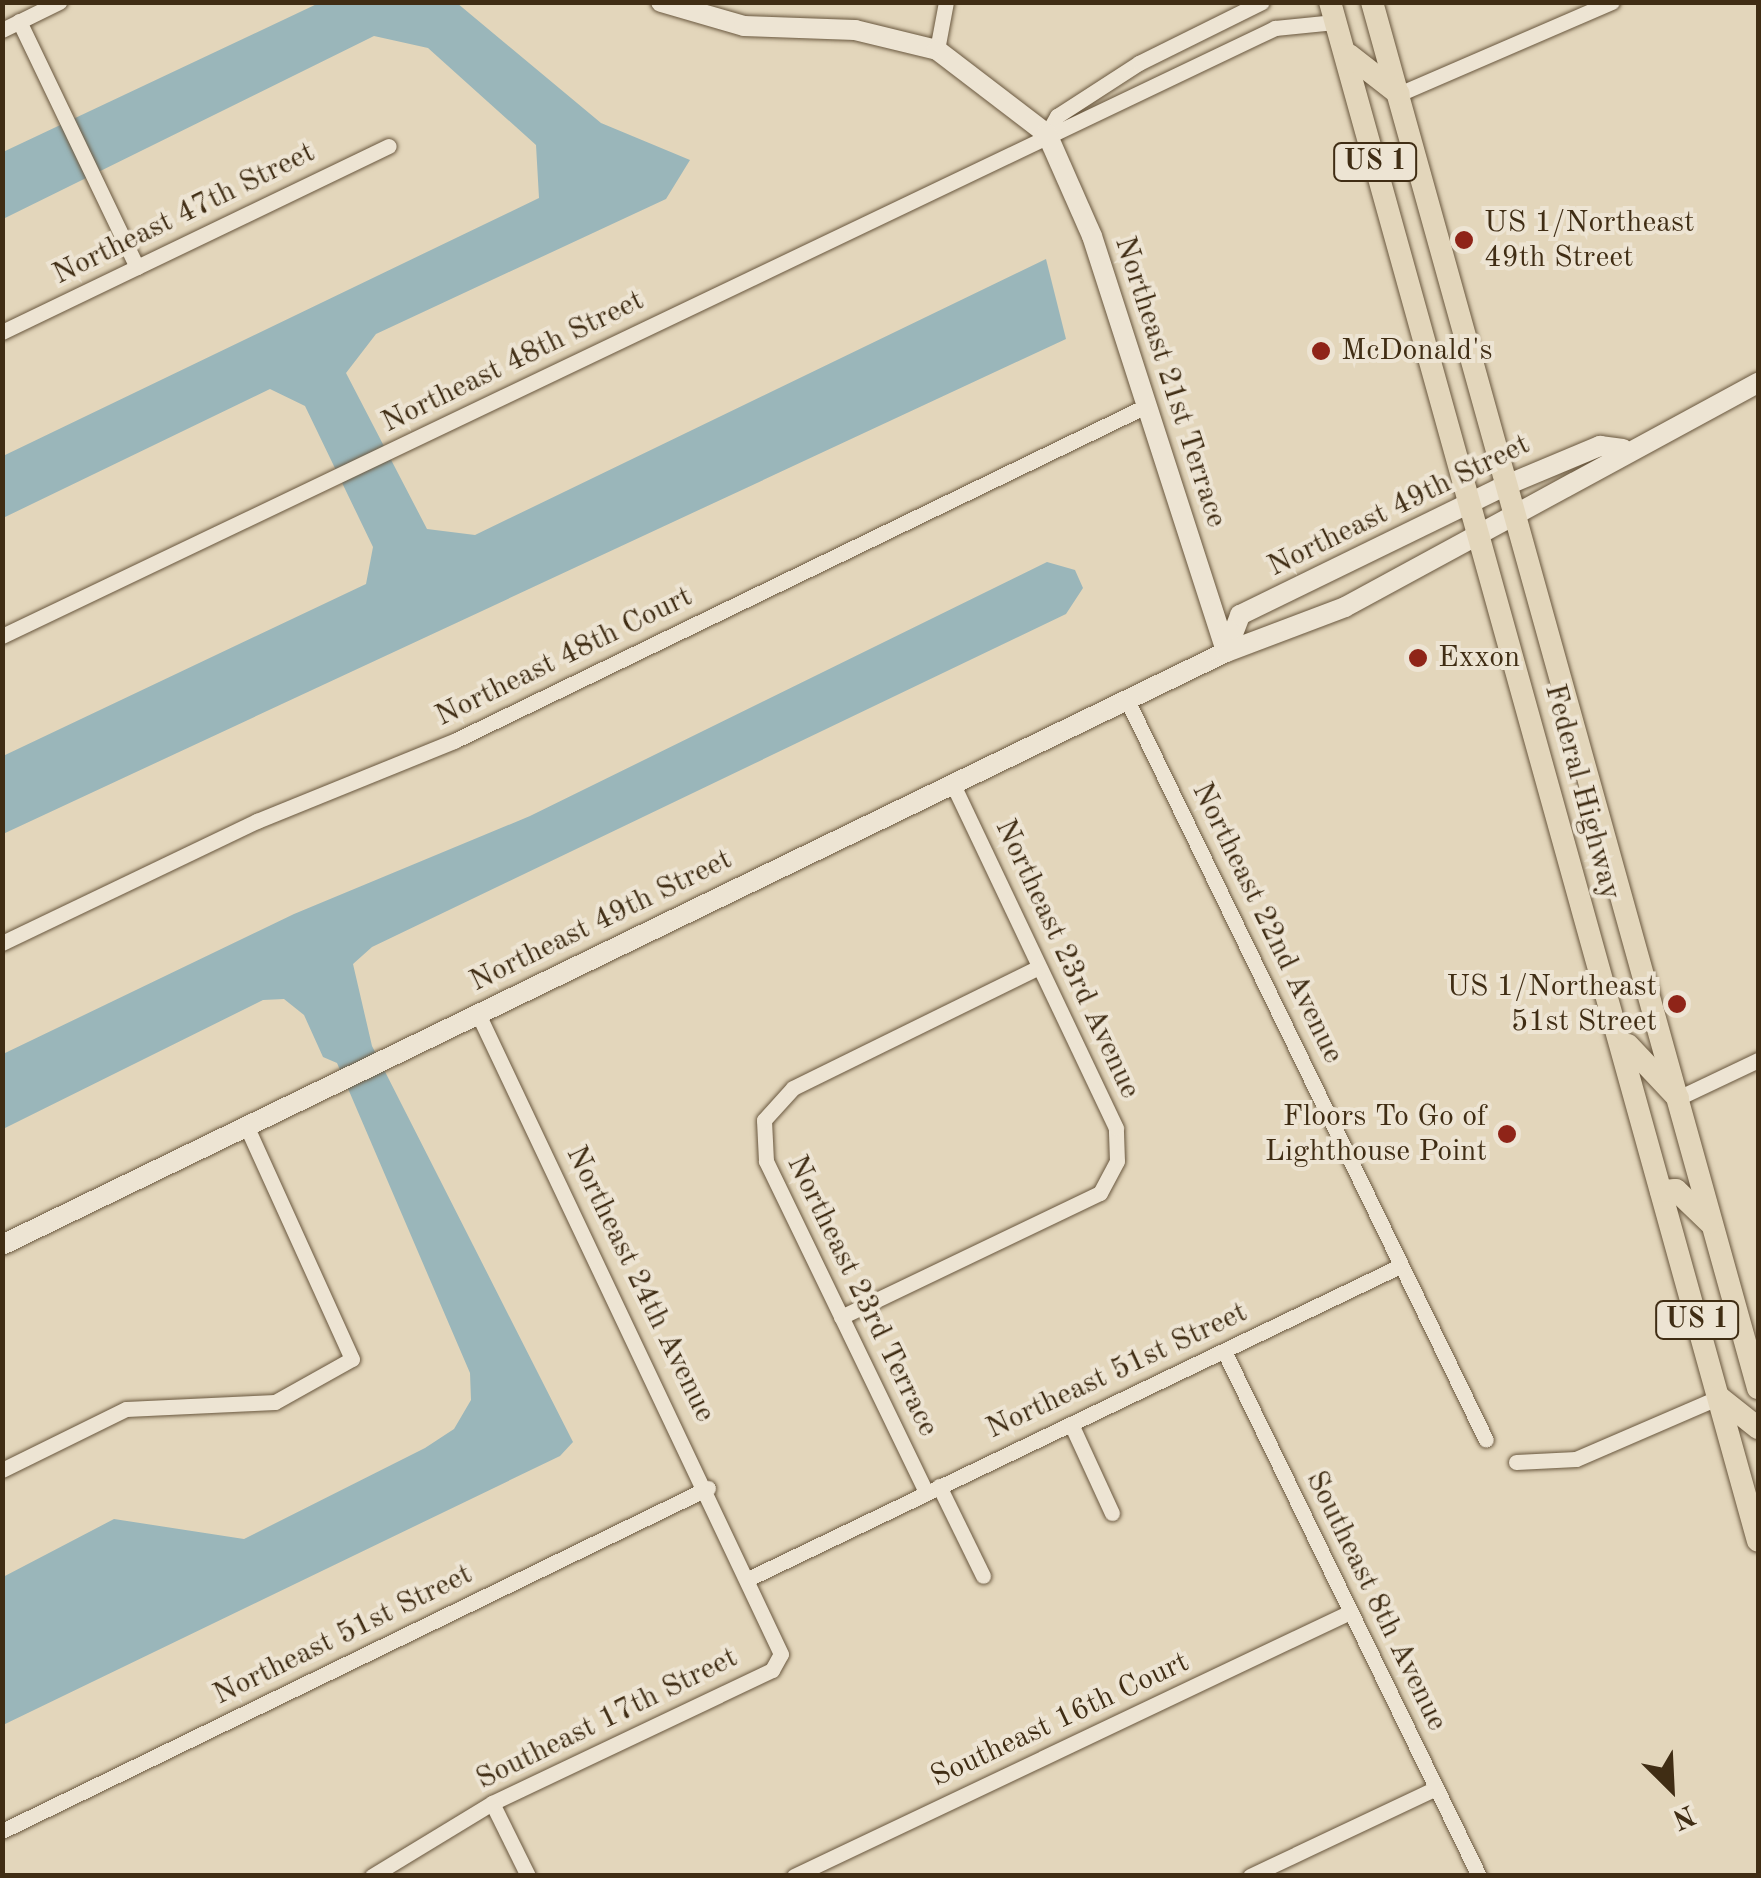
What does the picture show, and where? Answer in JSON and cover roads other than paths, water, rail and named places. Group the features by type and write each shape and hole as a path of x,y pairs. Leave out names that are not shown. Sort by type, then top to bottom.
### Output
{"main road":[{"name":"Federal Highway","path":"1372,2 1758,1388"},
{"name":"Federal Highway","path":"1332,12 1480,532 1758,1541"},
{"path":"1344,49 1399,94"},
{"path":"1617,1030 1678,1098"},
{"path":"1662,1191 1686,1196 1715,1230"},
{"path":"1719,1397 1758,1428"}],"street":[{"path":"2,30 58,2"},
{"path":"661,2 744,26 855,30 937,50 1047,134"},
{"path":"937,50 946,2"},
{"name":"Northeast 48th Street","path":"1047,134 1056,116 1139,63 1262,2"},
{"path":"1399,94 1612,2"},
{"name":"Northeast 48th Street","path":"2,636 1047,134 1275,28 1332,12"},
{"path":"20,22 137,267"},
{"name":"Northeast 21st Terrace","path":"1047,134 1092,236 1226,652"},
{"name":"Northeast 47th Street","path":"2,332 390,146"},
{"name":"Northeast 49th Street","path":"2,1245 1226,652 1345,607 1516,511 1610,466 1622,449 1758,383"},
{"name":"Northeast 48th Court","path":"2,943 256,821 454,741 1144,407"},
{"name":"Northeast 49th Street","path":"1226,652 1240,615 1508,484 1600,446 1622,449"},
{"name":"Northeast 22nd Avenue","path":"1127,700 1398,1267 1486,1440"},
{"name":"Northeast 23rd Avenue","path":"841,1317 1100,1193 1117,1161 1116,1128 954,784"},
{"name":"Northeast 23rd Terrace","path":"982,1576 841,1317 766,1161 764,1120 793,1088 1039,967"},
{"name":"Northeast 24th Avenue","path":"478,1014 752,1577"},
{"path":"1678,1098 1758,1060"},
{"path":"2,1470 126,1409 274,1402 352,1359 247,1128"},
{"name":"Northeast 51st Street","path":"752,1577 1398,1267"},
{"name":"Southeast 8th Avenue","path":"1224,1351 1478,1876"},
{"path":"1516,1462 1576,1460 1719,1397"},
{"path":"1071,1424 1112,1513"},
{"name":"Northeast 51st Street","path":"2,1831 708,1488"},
{"name":"Southeast 17th Street","path":"372,1876 432,1844 492,1802 772,1670 779,1636 752,1577"},
{"name":"Southeast 16th Court","path":"794,1876 1350,1612"},
{"path":"1250,1876 1436,1788"},
{"path":"492,1802 528,1876"}],"water":[{"path":"319,3 457,3 601,123 690,160 666,199 376,334 346,373 427,529 475,535 1046,259 1066,339 3,834 3,756 366,584 373,547 305,406 270,389 3,518 3,456 539,198 536,145 428,48 374,36 3,219 3,152"},
{"path":"1047,562 1075,570 1083,588 1066,614 372,947 353,964 372,1046 573,1442 560,1456 3,1725 3,1577 114,1519 244,1539 425,1448 454,1429 471,1400 470,1373 337,1063 323,1057 304,1015 284,999 263,1000 3,1129 3,1054 294,914 530,816"}],"place":[{"name":"US 1/Northeast 49th Street","path":"1464,240"},
{"name":"McDonald's","path":"1321,351"},
{"name":"Exxon","path":"1418,658"},
{"name":"US 1/Northeast 51st Street","path":"1677,1004"},
{"name":"Floors To Go of Lighthouse Point","path":"1507,1134"}]}
